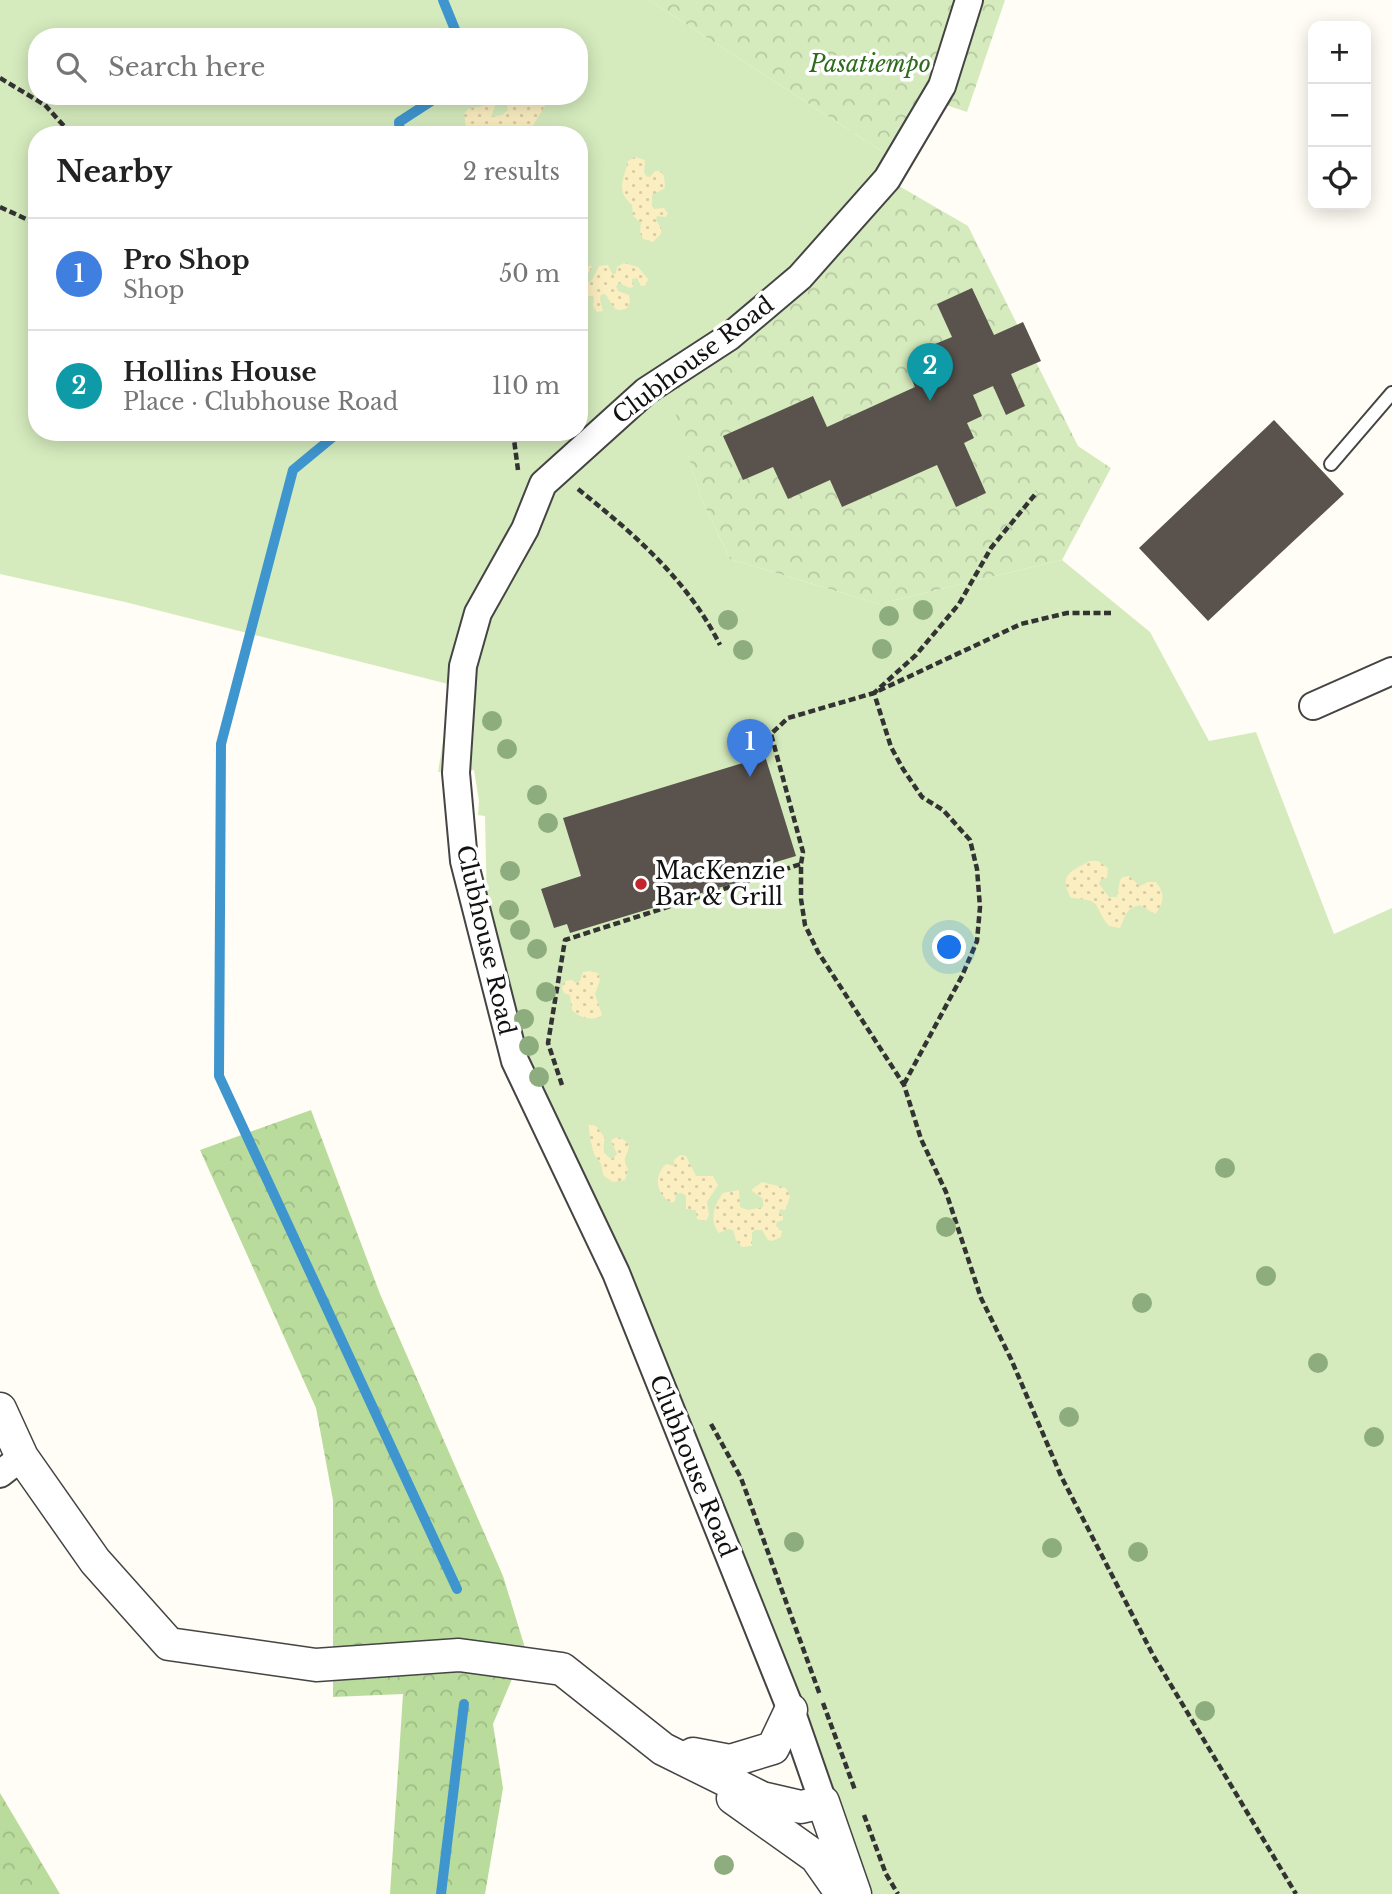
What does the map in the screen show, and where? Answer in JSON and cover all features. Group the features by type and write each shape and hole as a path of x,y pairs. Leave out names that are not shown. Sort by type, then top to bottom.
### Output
{"street":[{"name":"Clubhouse Road","path":"823,1802 791,1710 615,1273 515,1061 464,861 456,773 463,666 478,613 525,529 543,484 646,391 729,337 800,277 887,179 942,86 969,0"},
{"path":"1313,706 1392,671"},
{"path":"0,1409 11,1466 169,1644 316,1664 459,1655 562,1669 663,1749 816,1857 842,1894"},
{"path":"663,1749 730,1761 773,1748 791,1710"},
{"path":"663,1749 762,1798 801,1807 823,1802 855,1894"}],"lane":[{"path":"1331,464 1392,393"}],"path":[{"path":"0,78 28,95"},
{"path":"45,105 64,126"},
{"path":"0,207 28,220"},
{"path":"514,441 519,481 573,486 632,532 676,577 720,645"},
{"path":"874,693 916,655 959,604 991,548 1038,492"},
{"path":"1111,613 1067,613 1021,624 874,693 788,718 771,734 803,852 801,899 805,926 818,952 904,1085 921,1139 946,1192 981,1298 1011,1359 1061,1476 1153,1655 1296,1894"},
{"path":"874,693 891,747 903,769 922,797 943,810 970,841 980,907 976,941 962,976 929,1033 904,1085"},
{"path":"565,1094 548,1043 565,940 801,864"},
{"path":"707,1418 741,1478 858,1798"},
{"path":"863,1811 886,1874 898,1894"}],"green space":[{"path":"0,0 649,0 897,161 887,179 668,387 701,498 730,559 879,604 1062,560 1150,632 1209,741 1256,732 1334,934 1392,908 1392,1894 859,1894 535,1104 487,908 485,816 478,815 479,801 474,770 438,772 452,685 125,602 0,574"},
{"name":"Pasatiempo","path":"649,0 1005,0 967,112 925,98 897,161"},
{"path":"887,179 968,226 1078,446 1111,468 1062,560 879,604 730,559 701,498 667,386"},
{"path":"311,1110 380,1294 503,1576 525,1648 493,1724 503,1788 485,1894 390,1894 403,1694 333,1697 333,1500 316,1408 200,1150"},
{"path":"0,1793 60,1894 0,1894"}],"sand":[{"path":"495,105 491,117 502,115 508,110 507,105 545,105 533,126 466,126 464,114 468,109"},
{"path":"635,157 645,160 646,176 650,177 655,171 660,171 664,176 665,188 652,195 652,206 654,209 664,208 668,214 665,217 657,216 661,234 653,242 643,239 640,233 641,223 633,216 632,205 622,189 628,161"},
{"path":"624,263 638,267 648,279 646,285 641,286 637,278 632,279 633,287 630,288 619,283 616,286 618,291 629,295 627,308 616,309 605,294 601,295 600,299 603,311 597,312 593,306 594,297 588,296 588,283 599,266 608,265 613,275 617,267"},
{"path":"1090,861 1098,861 1108,868 1107,878 1101,879 1099,884 1109,897 1117,897 1120,880 1129,876 1140,886 1156,882 1163,898 1161,906 1155,914 1140,905 1131,908 1120,928 1109,926 1093,902 1071,898 1067,890 1066,879 1069,875"},
{"path":"583,972 598,973 600,980 595,994 602,1015 591,1019 572,1010 570,995 564,993 562,988 565,981 572,980 576,983 580,981"},
{"path":"589,1124 596,1126 605,1138 604,1150 612,1159 617,1154 611,1141 613,1139 620,1138 629,1145 625,1159 628,1169 625,1180 613,1182 604,1176 593,1151"},
{"path":"680,1155 686,1156 696,1176 713,1176 718,1185 707,1202 709,1215 706,1221 697,1219 696,1210 686,1209 686,1196 682,1193 676,1194 672,1203 662,1195 658,1185 662,1169 666,1164 674,1166 674,1160"},
{"path":"762,1182 786,1188 790,1197 785,1210 780,1209 783,1220 777,1222 776,1226 782,1231 781,1237 768,1240 762,1230 755,1230 752,1233 752,1246 742,1247 733,1230 719,1233 713,1218 715,1207 723,1193 739,1190 740,1207 748,1210 763,1207 763,1199 751,1190"}],"building":[{"path":"972,288 994,335 1023,322 1041,361 1011,374 1025,406 1006,415 993,386 973,395 982,416 967,423 974,438 964,443 986,493 956,507 937,465 842,507 830,480 788,499 773,467 743,480 723,436 813,396 827,427 915,387 911,378 939,366 930,346 952,337 937,304"},
{"path":"1274,420 1344,494 1208,621 1139,548"},
{"path":"761,743 796,856 746,871 748,879 570,933 567,924 554,928 541,889 581,876 563,818 759,758 755,744"}],"waterway":[{"path":"443,0 454,28"},
{"path":"399,126 399,122 425,105"},
{"path":"328,441 293,470 221,744 219,1076 457,1589"},
{"path":"441,1894 464,1704"}],"place":[{"name":"Hollins House","path":"930,401"},
{"name":"Pro Shop","path":"750,777"},
{"name":"MacKenzie Bar & Grill","path":"641,884"}]}
